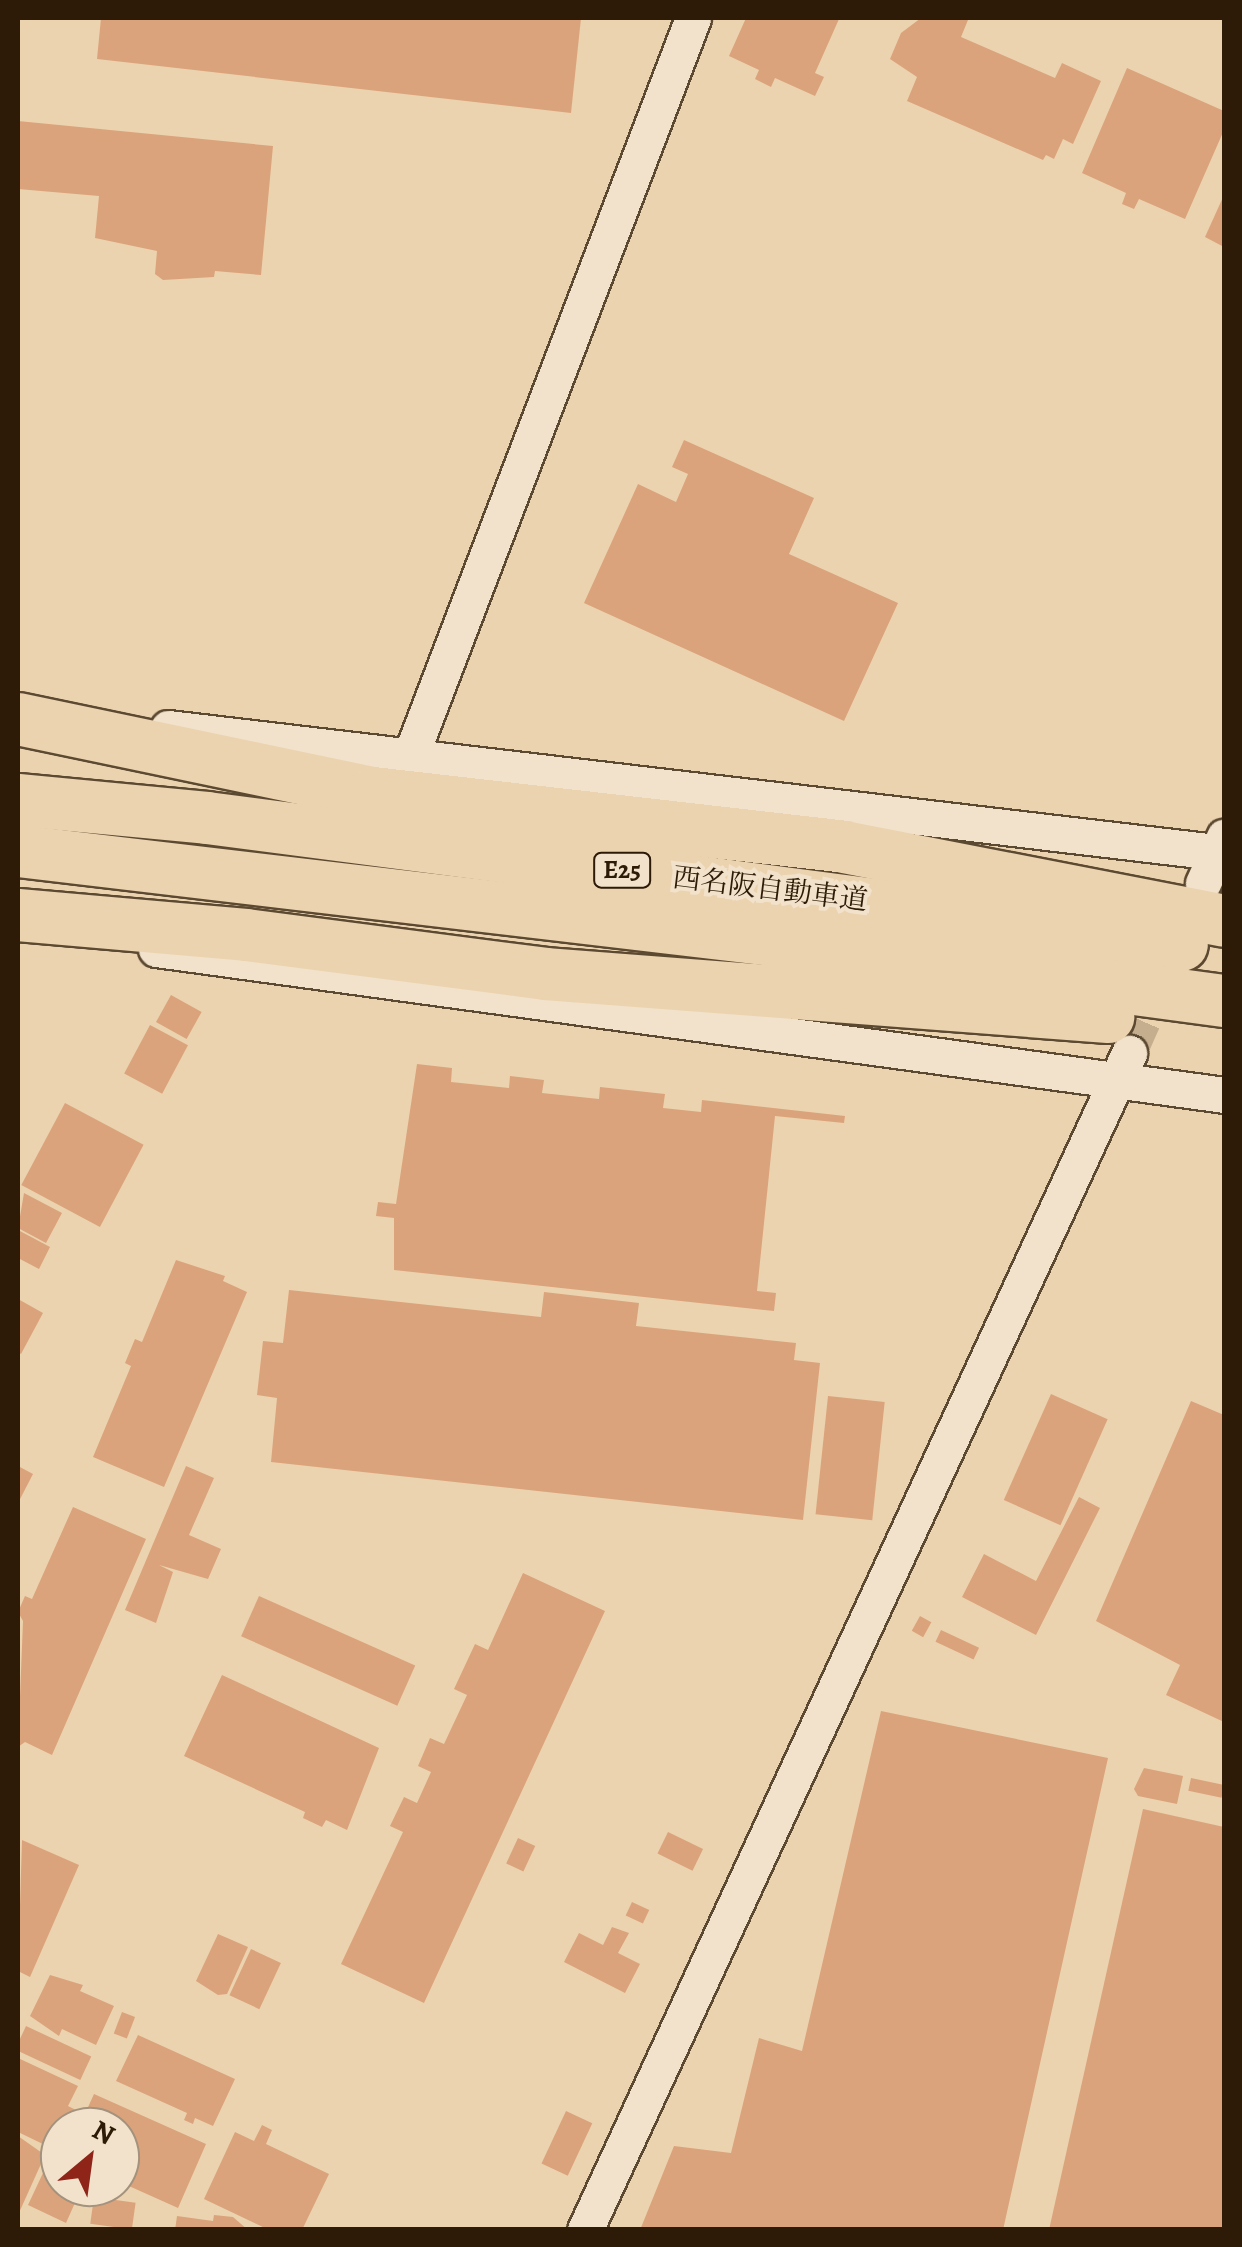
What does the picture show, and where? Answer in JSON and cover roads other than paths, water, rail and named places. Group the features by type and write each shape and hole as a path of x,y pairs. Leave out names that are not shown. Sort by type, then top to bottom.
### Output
{"highway":[{"path":"18,716 373,793 844,848 1219,869"},
{"name":"西名阪自動車道","path":"18,800 741,885 1224,951"},
{"name":"西名阪自動車道","path":"18,852 753,937 1224,1001"},
{"path":"18,915 246,935 564,976 1224,1025"}],"street":[{"path":"412,752 693,18"},
{"path":"18,716 412,752 1219,869"},
{"path":"18,926 275,970 1124,1066 1224,1095"},
{"path":"586,2230 1124,1066"}],"tunnel":[{"path":"1129,1053 1163,976"}]}
